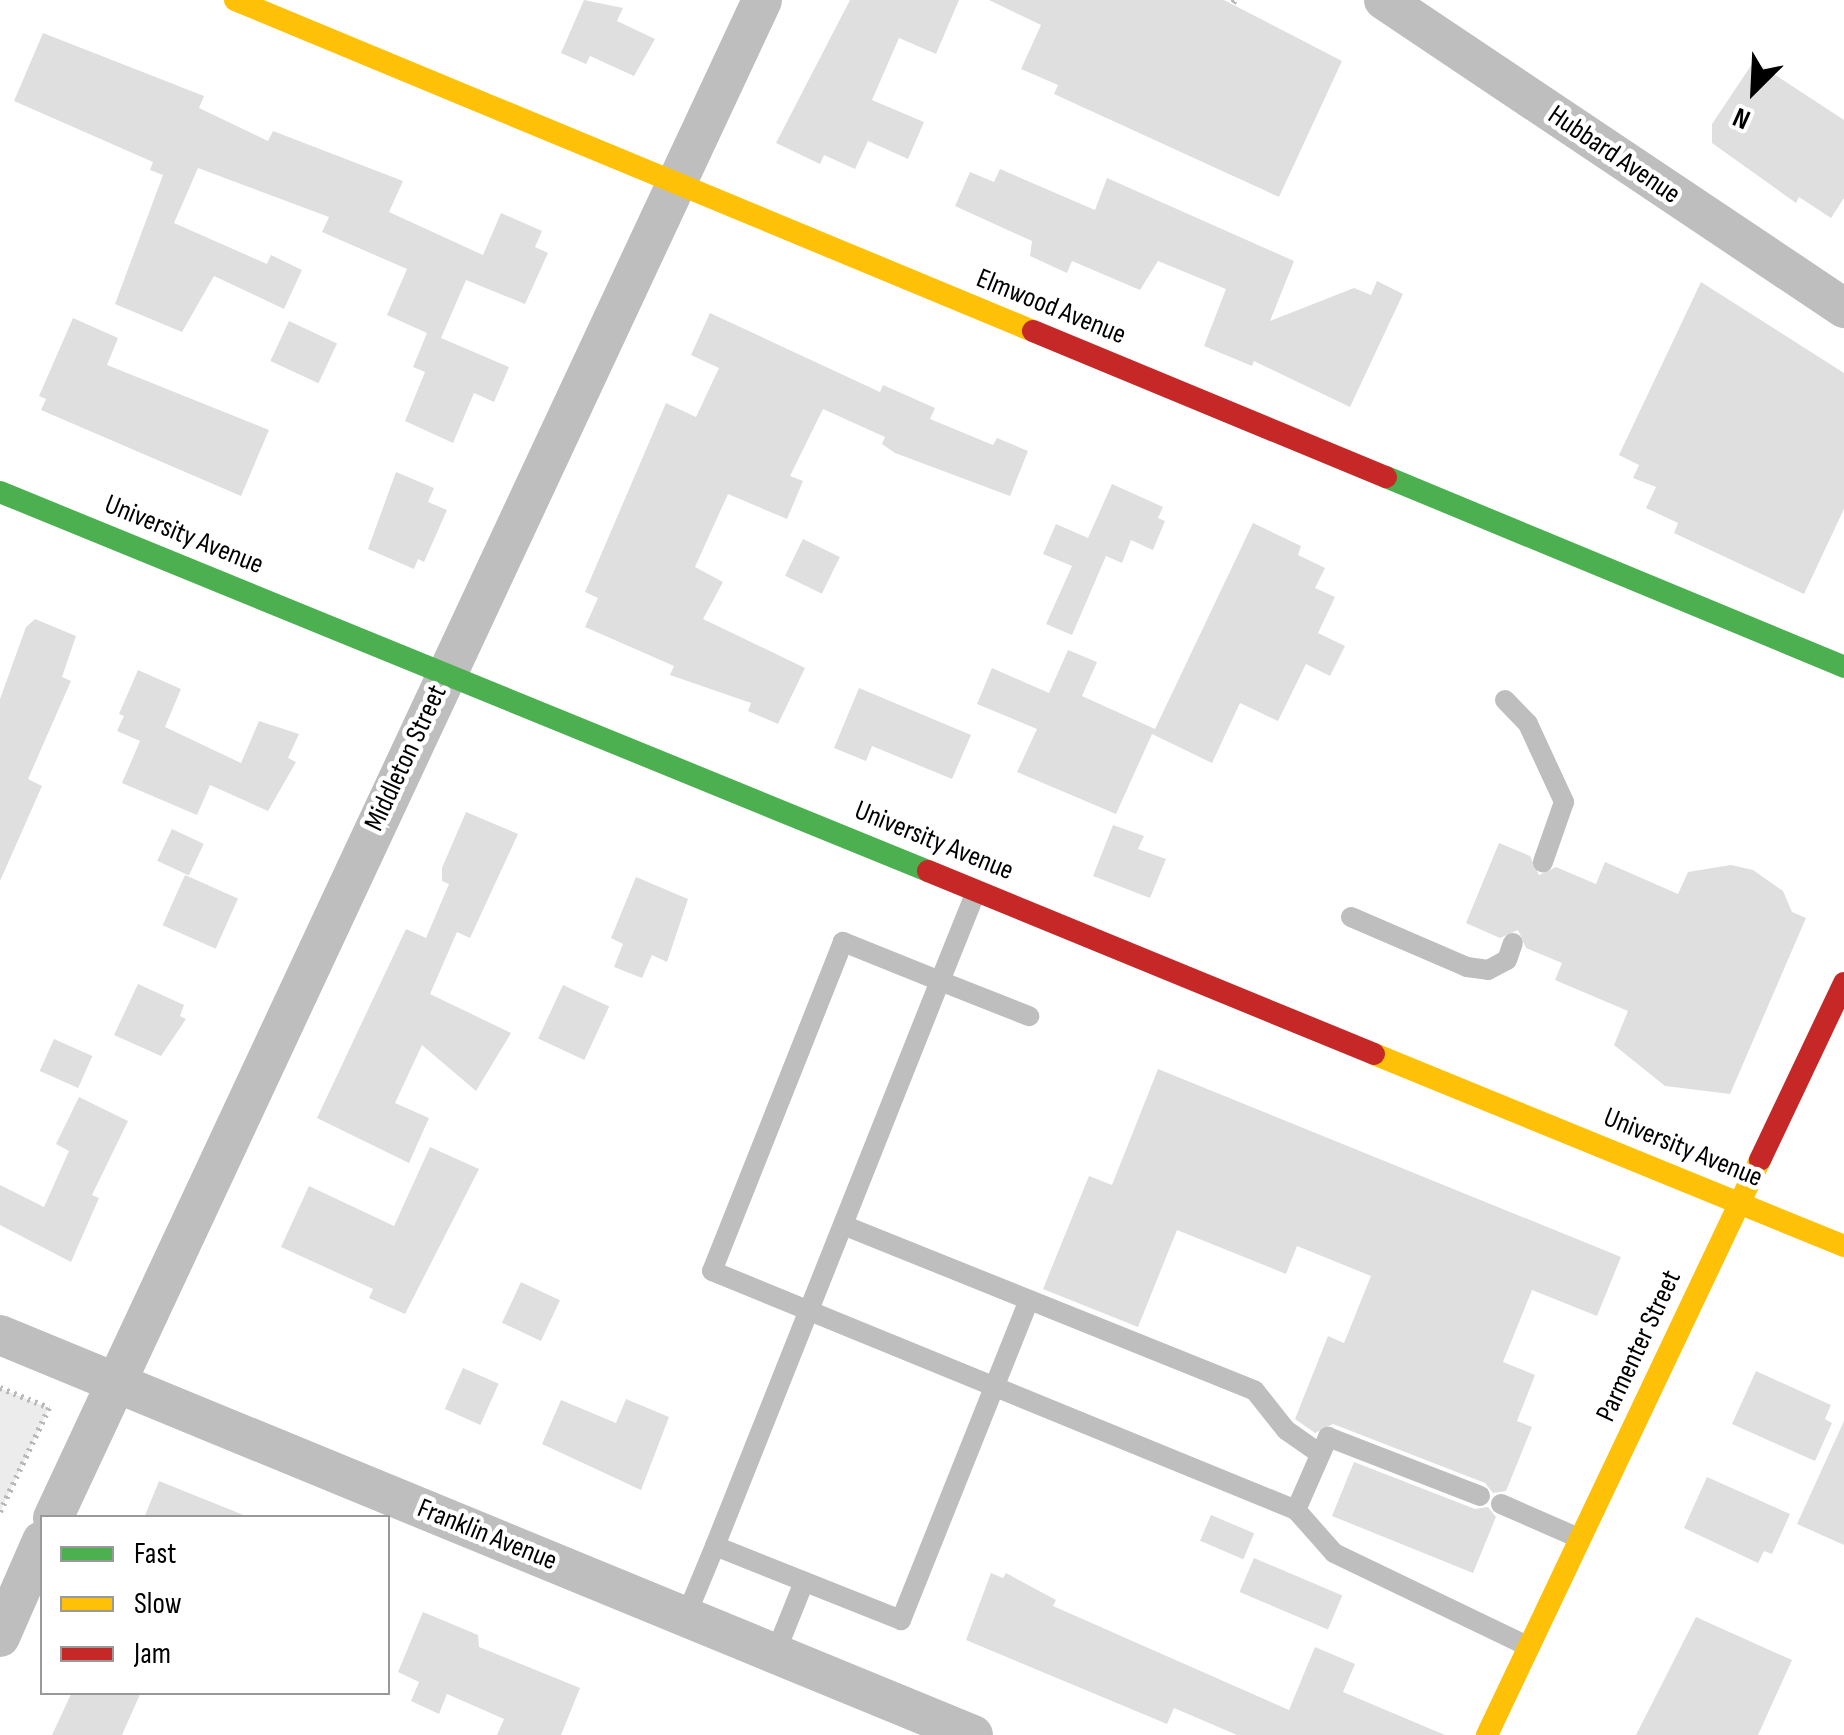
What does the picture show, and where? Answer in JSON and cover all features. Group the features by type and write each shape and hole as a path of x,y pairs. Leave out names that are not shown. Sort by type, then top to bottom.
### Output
{"street":[{"name":"Elmwood Avenue","path":"235,0 1844,666"},
{"name":"Middleton Street","path":"54,1515 762,0"},
{"name":"Hubbard Avenue","path":"1384,0 1844,308"},
{"name":"University Avenue","path":"0,492 1844,1246"},
{"name":"Parmenter Street","path":"1496,1732 1528,1647 1844,983"},
{"name":"Franklin Avenue","path":"0,1335 686,1616 952,1731"},
{"path":"0,1637 40,1546"}],"lane":[{"path":"1505,700 1528,724 1564,802 1542,862"},
{"path":"686,1616 976,890"},
{"path":"1351,917 1466,967 1488,970 1506,960 1512,943"},
{"path":"1029,1016 843,942 712,1271 1296,1510 1334,1554 1528,1647"},
{"path":"843,1225 1255,1391 1286,1430 1318,1452"},
{"path":"715,1546 901,1620 1029,1300"},
{"path":"1296,1510 1318,1452 1328,1438 1342,1438 1480,1496"},
{"path":"1501,1504 1580,1539"},
{"path":"776,1654 804,1582"}],"path":[{"path":"0,1388 49,1408 0,1512"}],"shaded area":[{"path":"0,1388 49,1408 0,1512"}],"building":[{"path":"584,0 623,8 617,21 655,39 634,76 590,56 586,64 561,53"},
{"path":"850,0 959,0 936,54 899,38 872,100 924,122 908,159 868,141 855,169 824,155 820,164 776,143"},
{"path":"989,0 1224,0 1342,61 1279,197 1054,94 1058,85 1021,69 1041,25"},
{"path":"43,33 204,96 199,108 268,141 273,131 403,181 389,212 483,255 501,213 542,231 535,247 548,253 525,304 466,280 441,338 509,367 494,402 474,393 453,443 405,421 425,372 413,367 427,333 387,315 407,269 322,232 329,217 198,168 174,223 267,264 271,255 302,270 284,309 214,276 182,332 115,304 163,175 150,170 153,162 14,101"},
{"path":"1754,61 1844,120 1844,198 1831,218 1799,197 1796,203 1712,143 1712,124"},
{"path":"1000,169 1095,210 1107,178 1294,261 1270,321 1354,288 1371,295 1377,281 1403,294 1350,407 1254,361 1252,366 1204,346 1226,289 1158,261 1140,290 1072,261 1067,273 1030,256 1032,241 955,206 970,172 994,182"},
{"path":"1701,282 1844,373 1844,509 1804,594 1674,533 1678,523 1646,508 1656,487 1633,478 1639,465 1619,455"},
{"path":"710,313 880,392 883,385 935,408 930,419 993,445 997,438 1028,451 1010,496 895,453 882,444 885,437 823,409 790,476 803,481 787,519 728,494 695,567 723,582 703,619 805,668 778,724 748,711 751,703 670,675 674,666 585,627 598,598 585,592 666,403 696,417 719,368 691,355"},
{"path":"73,318 118,338 107,365 269,430 241,496 41,410 46,399 39,396"},
{"path":"289,321 337,343 318,383 270,361"},
{"path":"396,472 434,488 428,502 447,510 424,562 418,559 414,569 368,549"},
{"path":"1112,484 1163,507 1158,518 1165,521 1153,550 1131,540 1122,563 1106,556 1072,635 1046,624 1072,566 1043,554 1056,524 1088,538"},
{"path":"1253,523 1301,546 1298,555 1325,568 1315,588 1335,597 1318,633 1345,646 1330,676 1306,664 1278,721 1240,703 1212,763 1152,734 1116,814 1017,772 1037,729 977,704 992,668 1049,693 1068,650 1097,662 1082,696 1155,729"},
{"path":"803,539 840,557 822,594 785,576"},
{"path":"35,619 76,636 62,677 71,681 28,779 42,786 0,881 0,699 26,627"},
{"path":"138,670 181,689 165,727 241,763 259,721 299,734 288,758 296,762 268,811 210,785 197,815 122,783 140,741 117,731 124,716 119,714"},
{"path":"859,688 971,735 952,779 872,746 866,761 834,748"},
{"path":"466,812 518,834 470,938 457,932 430,994 511,1033 476,1091 422,1045 395,1103 429,1118 409,1163 317,1118 406,929 426,938 449,884 442,881 442,868"},
{"path":"1113,825 1144,836 1138,849 1166,859 1150,898 1093,876"},
{"path":"172,829 204,844 189,876 157,861"},
{"path":"1499,843 1530,856 1539,875 1556,867 1596,884 1605,862 1678,894 1688,872 1731,865 1753,870 1783,891 1792,912 1806,918 1730,1094 1665,1086 1614,1045 1628,1011 1555,980 1562,963 1526,948 1518,930 1500,938 1466,923"},
{"path":"185,875 238,899 216,949 163,925"},
{"path":"636,877 688,899 667,962 652,955 642,978 614,967 623,944 611,938"},
{"path":"138,984 184,1005 180,1016 186,1019 161,1056 114,1035"},
{"path":"563,985 609,1007 584,1060 538,1038"},
{"path":"54,1039 92,1056 78,1088 40,1071"},
{"path":"1158,1069 1621,1257 1597,1316 1532,1290 1503,1362 1535,1375 1517,1421 1532,1427 1506,1491 1493,1493 1485,1483 1333,1424 1315,1433 1295,1419 1328,1336 1344,1343 1371,1276 1297,1246 1286,1274 1177,1230 1138,1327 1043,1289 1089,1176 1112,1185"},
{"path":"79,1097 128,1121 92,1195 99,1198 71,1262 0,1225 0,1185 44,1207 69,1151 56,1144"},
{"path":"430,1147 479,1169 405,1314 369,1298 373,1289 281,1247 309,1186 394,1226"},
{"path":"521,1282 560,1300 541,1341 502,1323"},
{"path":"463,1368 499,1384 480,1425 445,1409"},
{"path":"1756,1371 1831,1405 1825,1419 1832,1423 1815,1461 1732,1424"},
{"path":"626,1399 669,1417 641,1490 542,1444 561,1400 616,1423"},
{"path":"1844,1421 1844,1545 1797,1524"},
{"path":"1354,1462 1475,1509 1488,1507 1496,1517 1473,1573 1332,1516"},
{"path":"1707,1477 1790,1514 1772,1554 1764,1551 1758,1563 1684,1528"},
{"path":"159,1481 244,1515 145,1515"},
{"path":"1211,1515 1254,1533 1243,1559 1200,1541"},
{"path":"1254,1558 1342,1596 1328,1630 1240,1592"},
{"path":"991,1573 1003,1578 1006,1573 1056,1600 1053,1606 1289,1710 1315,1647 1355,1664 1343,1692 1445,1735 1237,1735 1174,1708 1167,1724 966,1640"},
{"path":"423,1612 478,1635 479,1647 580,1688 561,1735 497,1735 504,1719 447,1694 439,1714 411,1701 419,1682 398,1672"},
{"path":"1696,1617 1792,1660 1758,1735 1636,1735"},
{"path":"71,1695 140,1695 122,1735 52,1735"}],"traffic: fast":[{"path":"1386,477 1844,667"},
{"path":"0,492 928,871"}],"traffic: slow":[{"path":"235,0 1033,331"},
{"path":"1374,1054 1844,1246"},
{"path":"1487,1735 1760,1160"}],"traffic: jam":[{"path":"1033,331 1386,477"},
{"path":"928,871 1374,1054"},
{"path":"1760,1160 1844,983"}]}
